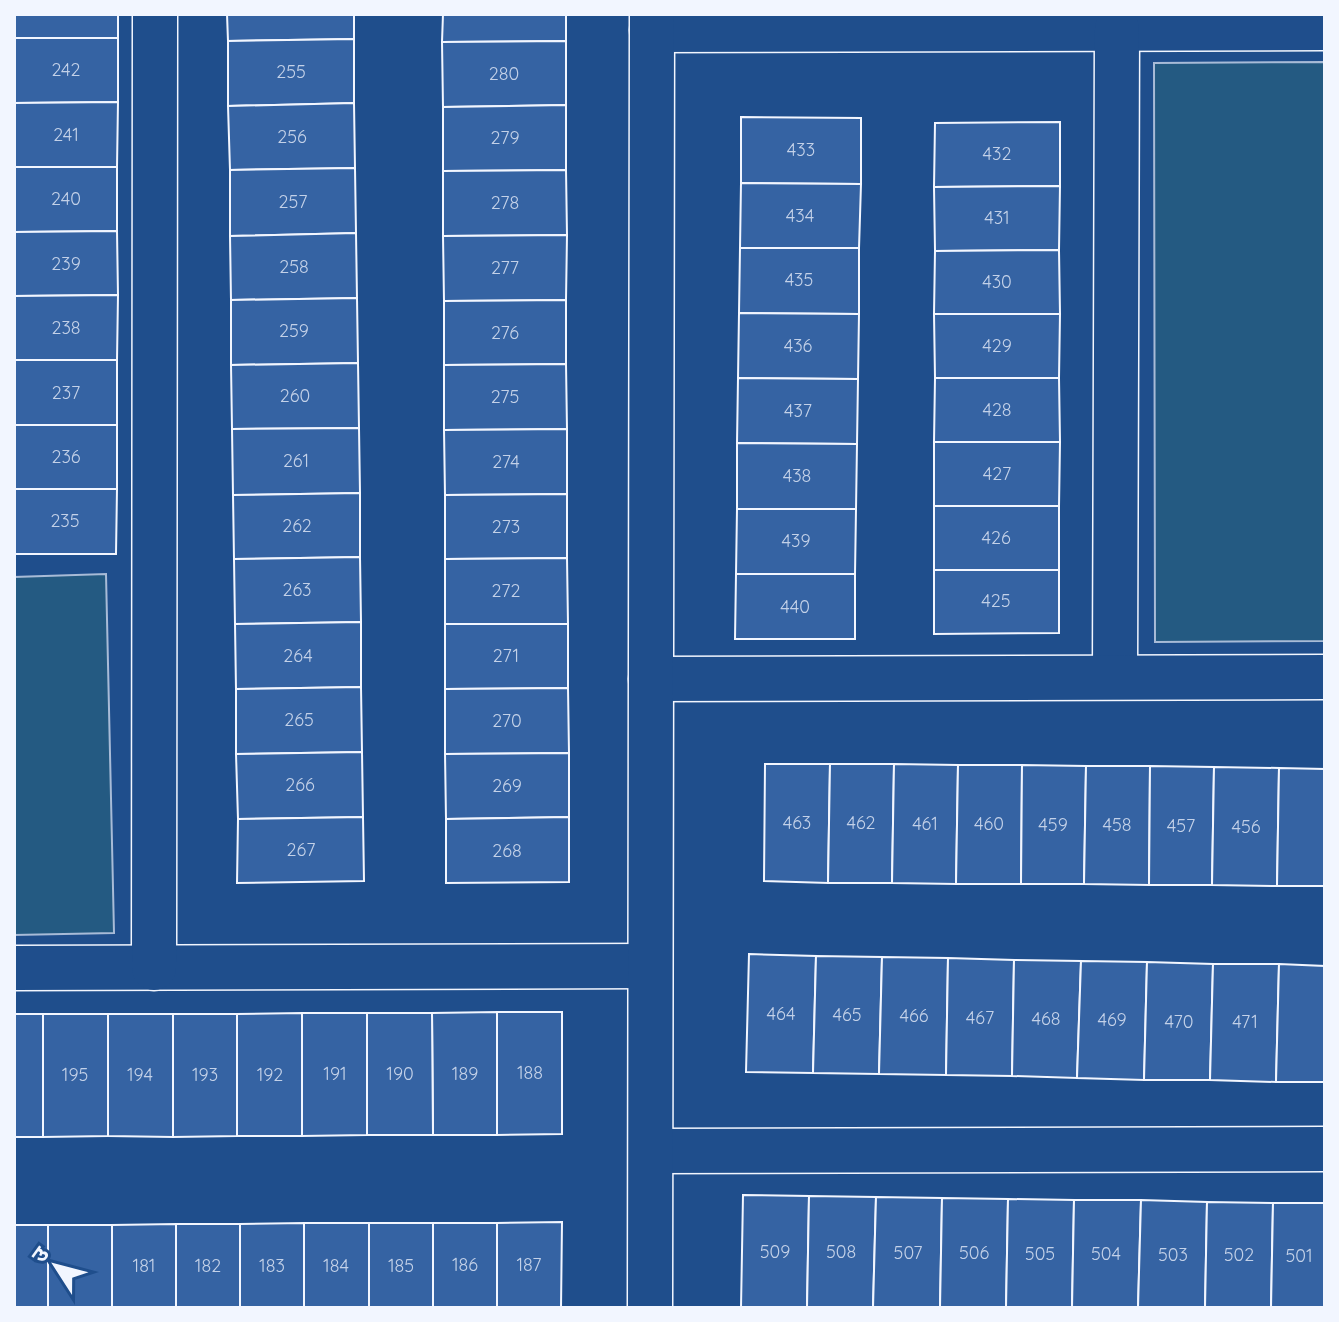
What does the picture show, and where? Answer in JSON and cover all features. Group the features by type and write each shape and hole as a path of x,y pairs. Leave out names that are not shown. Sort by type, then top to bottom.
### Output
{"street":[{"path":"154,968 155,14"},
{"path":"650,1308 652,22 1117,29 1325,28"},
{"path":"1115,677 1117,29"},
{"path":"651,679 1325,677"},
{"path":"14,968 650,966"},
{"path":"651,1151 1325,1149"}],"shaded area":[{"path":"1325,62 1325,641 1155,642 1154,63"},
{"path":"106,574 114,933 14,935 14,577"}],"building":[{"path":"14,14 118,14 118,38 14,38"},
{"path":"227,14 354,14 354,39 228,41"},
{"path":"443,14 566,14 566,41 442,42"},
{"path":"14,38 118,38 118,102 14,103"},
{"path":"354,39 354,103 228,106 228,41"},
{"path":"566,41 566,105 443,107 442,42"},
{"path":"118,102 117,167 14,167 14,103"},
{"path":"354,103 355,168 230,170 228,106"},
{"path":"566,105 566,170 443,171 443,107"},
{"path":"741,117 861,118 861,184 741,183"},
{"path":"1060,122 1060,186 934,187 935,123"},
{"path":"14,167 117,167 117,231 14,232"},
{"path":"355,168 356,233 230,236 230,170"},
{"path":"566,170 567,235 443,236 443,171"},
{"path":"741,183 861,184 859,248 740,248"},
{"path":"1060,186 1059,250 935,251 934,187"},
{"path":"117,231 118,295 14,296 14,232"},
{"path":"356,233 357,298 231,300 230,236"},
{"path":"567,235 566,300 444,301 443,236"},
{"path":"740,248 859,248 859,314 739,313"},
{"path":"1059,250 1060,314 934,314 935,251"},
{"path":"118,295 117,360 14,360 14,296"},
{"path":"357,298 358,363 231,365 231,300"},
{"path":"566,300 566,364 444,365 444,301"},
{"path":"739,313 859,314 858,379 738,378"},
{"path":"934,314 1060,314 1059,378 935,378"},
{"path":"14,360 117,360 117,425 14,425"},
{"path":"358,363 359,428 232,429 231,365"},
{"path":"566,364 567,429 444,430 444,365"},
{"path":"738,378 858,379 857,444 737,443"},
{"path":"935,378 1059,378 1060,442 934,442"},
{"path":"14,425 117,425 117,489 14,489"},
{"path":"359,428 360,493 233,495 232,429"},
{"path":"567,429 567,494 445,495 444,430"},
{"path":"934,442 1060,442 1059,506 934,506"},
{"path":"737,443 857,444 856,509 737,509"},
{"path":"14,489 117,489 116,554 14,554"},
{"path":"360,493 360,557 234,559 233,495"},
{"path":"567,494 567,558 445,559 445,495"},
{"path":"934,506 1059,506 1059,570 934,570"},
{"path":"737,509 856,509 855,574 736,574"},
{"path":"360,557 361,622 235,624 234,559"},
{"path":"567,558 568,624 445,624 445,559"},
{"path":"934,570 1059,570 1059,633 934,634"},
{"path":"736,574 855,574 855,639 735,639"},
{"path":"361,622 361,687 236,689 235,624"},
{"path":"445,624 568,624 568,688 445,689"},
{"path":"361,687 362,752 236,754 236,689"},
{"path":"568,688 569,753 445,754 445,689"},
{"path":"362,752 363,817 238,819 236,754"},
{"path":"569,753 569,817 446,819 445,754"},
{"path":"765,764 830,764 828,883 764,881"},
{"path":"830,764 894,764 892,883 828,883"},
{"path":"894,764 958,765 956,884 892,883"},
{"path":"958,765 1022,765 1021,884 956,884"},
{"path":"1022,765 1086,766 1084,884 1021,884"},
{"path":"1086,766 1150,766 1149,885 1084,884"},
{"path":"1150,766 1214,767 1212,885 1149,885"},
{"path":"1214,767 1279,768 1277,886 1212,885"},
{"path":"1279,768 1325,769 1325,886 1277,886"},
{"path":"363,817 364,881 237,883 238,819"},
{"path":"569,817 569,882 446,883 446,819"},
{"path":"749,954 816,956 813,1073 746,1072"},
{"path":"816,956 882,957 879,1074 813,1073"},
{"path":"882,957 948,958 946,1075 879,1074"},
{"path":"948,958 1014,960 1012,1076 946,1075"},
{"path":"1014,960 1081,961 1077,1078 1012,1076"},
{"path":"1081,961 1147,962 1144,1080 1077,1078"},
{"path":"1147,962 1213,964 1210,1080 1144,1080"},
{"path":"1213,964 1279,964 1276,1082 1210,1080"},
{"path":"1279,964 1325,966 1325,1082 1276,1082"},
{"path":"497,1012 562,1012 562,1134 497,1135"},
{"path":"497,1012 497,1135 433,1135 432,1013"},
{"path":"302,1013 367,1013 367,1135 302,1136"},
{"path":"302,1013 302,1136 237,1136 237,1014"},
{"path":"367,1013 432,1013 433,1135 367,1135"},
{"path":"14,1014 43,1014 43,1137 14,1137"},
{"path":"43,1014 108,1014 108,1136 43,1137"},
{"path":"108,1014 173,1014 173,1137 108,1136"},
{"path":"173,1014 237,1014 237,1136 173,1137"},
{"path":"743,1195 809,1196 807,1308 741,1308"},
{"path":"809,1196 876,1197 873,1308 807,1308"},
{"path":"876,1197 942,1198 940,1308 873,1308"},
{"path":"942,1198 1008,1199 1006,1308 940,1308"},
{"path":"1008,1199 1074,1200 1072,1308 1006,1308"},
{"path":"1074,1200 1141,1200 1138,1308 1072,1308"},
{"path":"1141,1200 1207,1202 1205,1308 1138,1308"},
{"path":"1207,1202 1273,1203 1271,1308 1205,1308"},
{"path":"1273,1203 1325,1203 1325,1308 1271,1308"},
{"path":"562,1222 561,1308 497,1308 497,1223"},
{"path":"304,1223 304,1308 240,1308 240,1224"},
{"path":"304,1223 369,1223 369,1308 304,1308"},
{"path":"369,1223 433,1223 433,1308 369,1308"},
{"path":"433,1223 497,1223 497,1308 433,1308"},
{"path":"176,1224 176,1308 112,1308 112,1225"},
{"path":"176,1224 240,1224 240,1308 176,1308"},
{"path":"14,1225 48,1225 48,1308 14,1308"},
{"path":"48,1225 112,1225 112,1308 48,1308"}]}
